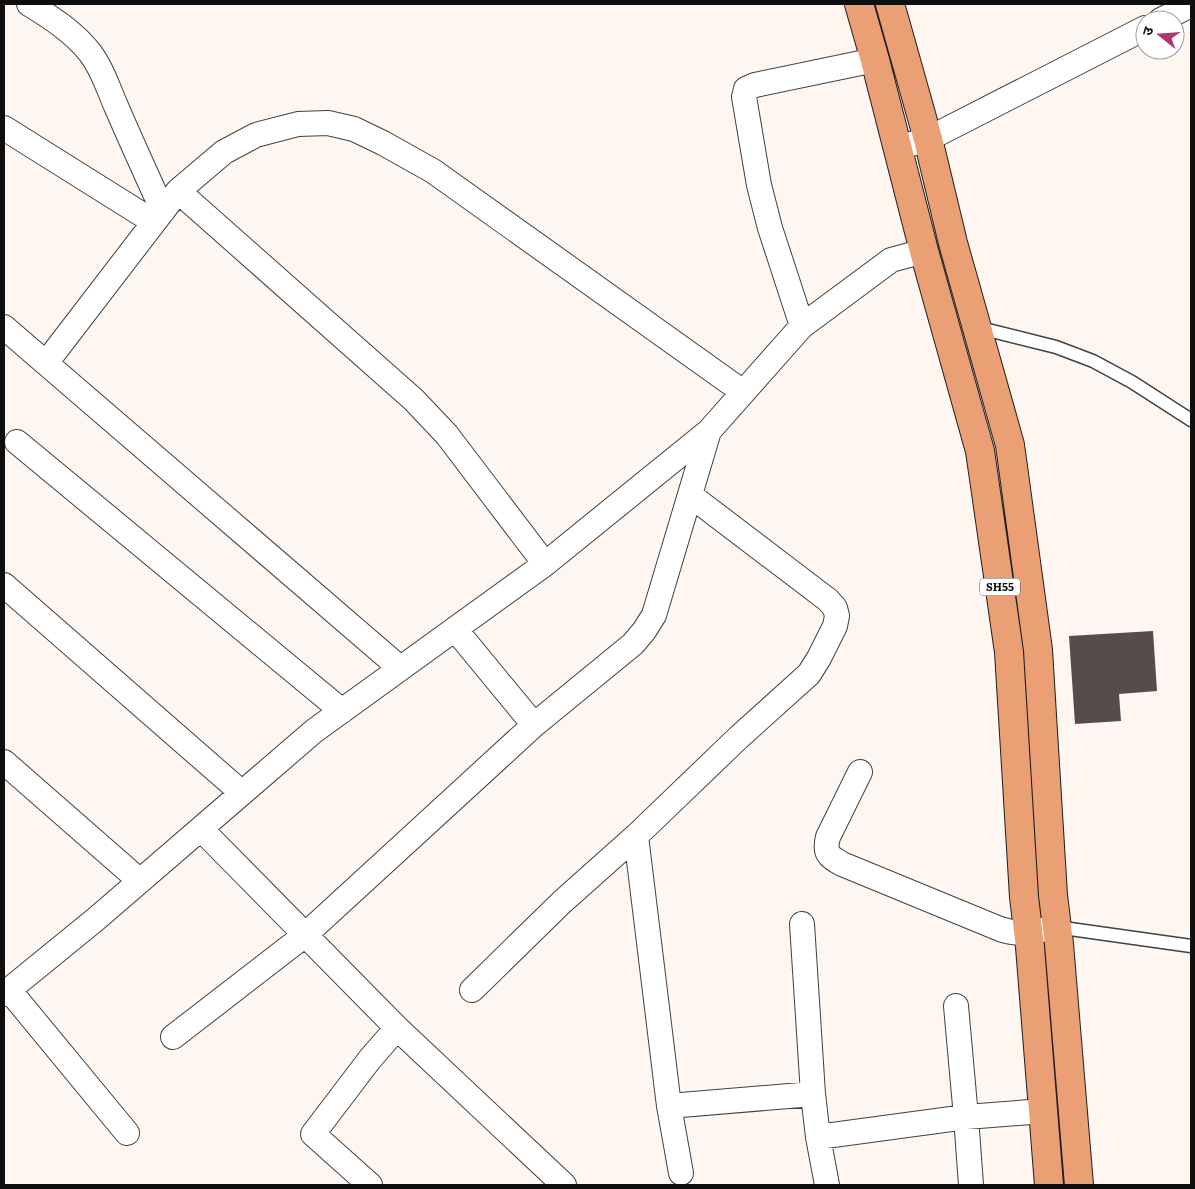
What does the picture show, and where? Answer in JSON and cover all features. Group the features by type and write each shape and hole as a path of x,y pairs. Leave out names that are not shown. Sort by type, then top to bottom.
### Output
{"main road":[{"name":"SH55","path":"859,4 924,251 980,451 1009,652 1024,897 1049,1185"},
{"name":"SH55","path":"890,4 928,139 953,243 1010,445 1038,650 1056,927 1079,1185"}],"street":[{"path":"29,4 54,20 78,39 92,55 103,75 158,216"},
{"path":"898,148 928,139 1135,33"},
{"path":"802,326 770,228 759,185 744,97 746,89 755,85 875,60"},
{"path":"46,363 178,191 224,152 256,136 298,124 328,123 354,129 433,171 743,392"},
{"path":"4,128 158,216"},
{"path":"178,191 414,400 457,448 545,564"},
{"path":"127,1133 6,992 140,881 314,731 545,564 709,431 802,326 891,260 924,251"},
{"path":"4,326 400,668"},
{"path":"172,1036 305,935 534,725 632,644 644,631 654,615 709,431"},
{"path":"17,442 342,711"},
{"path":"472,990 562,902 636,836 738,738 809,674 830,638 837,616 828,600 690,496"},
{"path":"4,585 242,793"},
{"path":"455,629 534,725"},
{"path":"4,762 140,881"},
{"path":"860,772 828,836 826,846 828,854 834,859 842,864 1013,933 1028,933 1056,927"},
{"path":"201,829 397,1028 564,1185"},
{"path":"636,836 669,1106 682,1173"},
{"path":"802,924 813,1094 818,1137 827,1185"},
{"path":"956,1006 971,1185"},
{"path":"370,1185 313,1134 370,1059 397,1028"},
{"path":"669,1106 813,1094"},
{"path":"818,1137 966,1117 1044,1111"}],"lane":[{"path":"976,327 1056,346 1093,361 1132,382 1191,420"},
{"path":"1056,927 1191,946"}],"building":[{"path":"1153,631 1157,691 1119,694 1121,721 1075,724 1069,636"}]}
